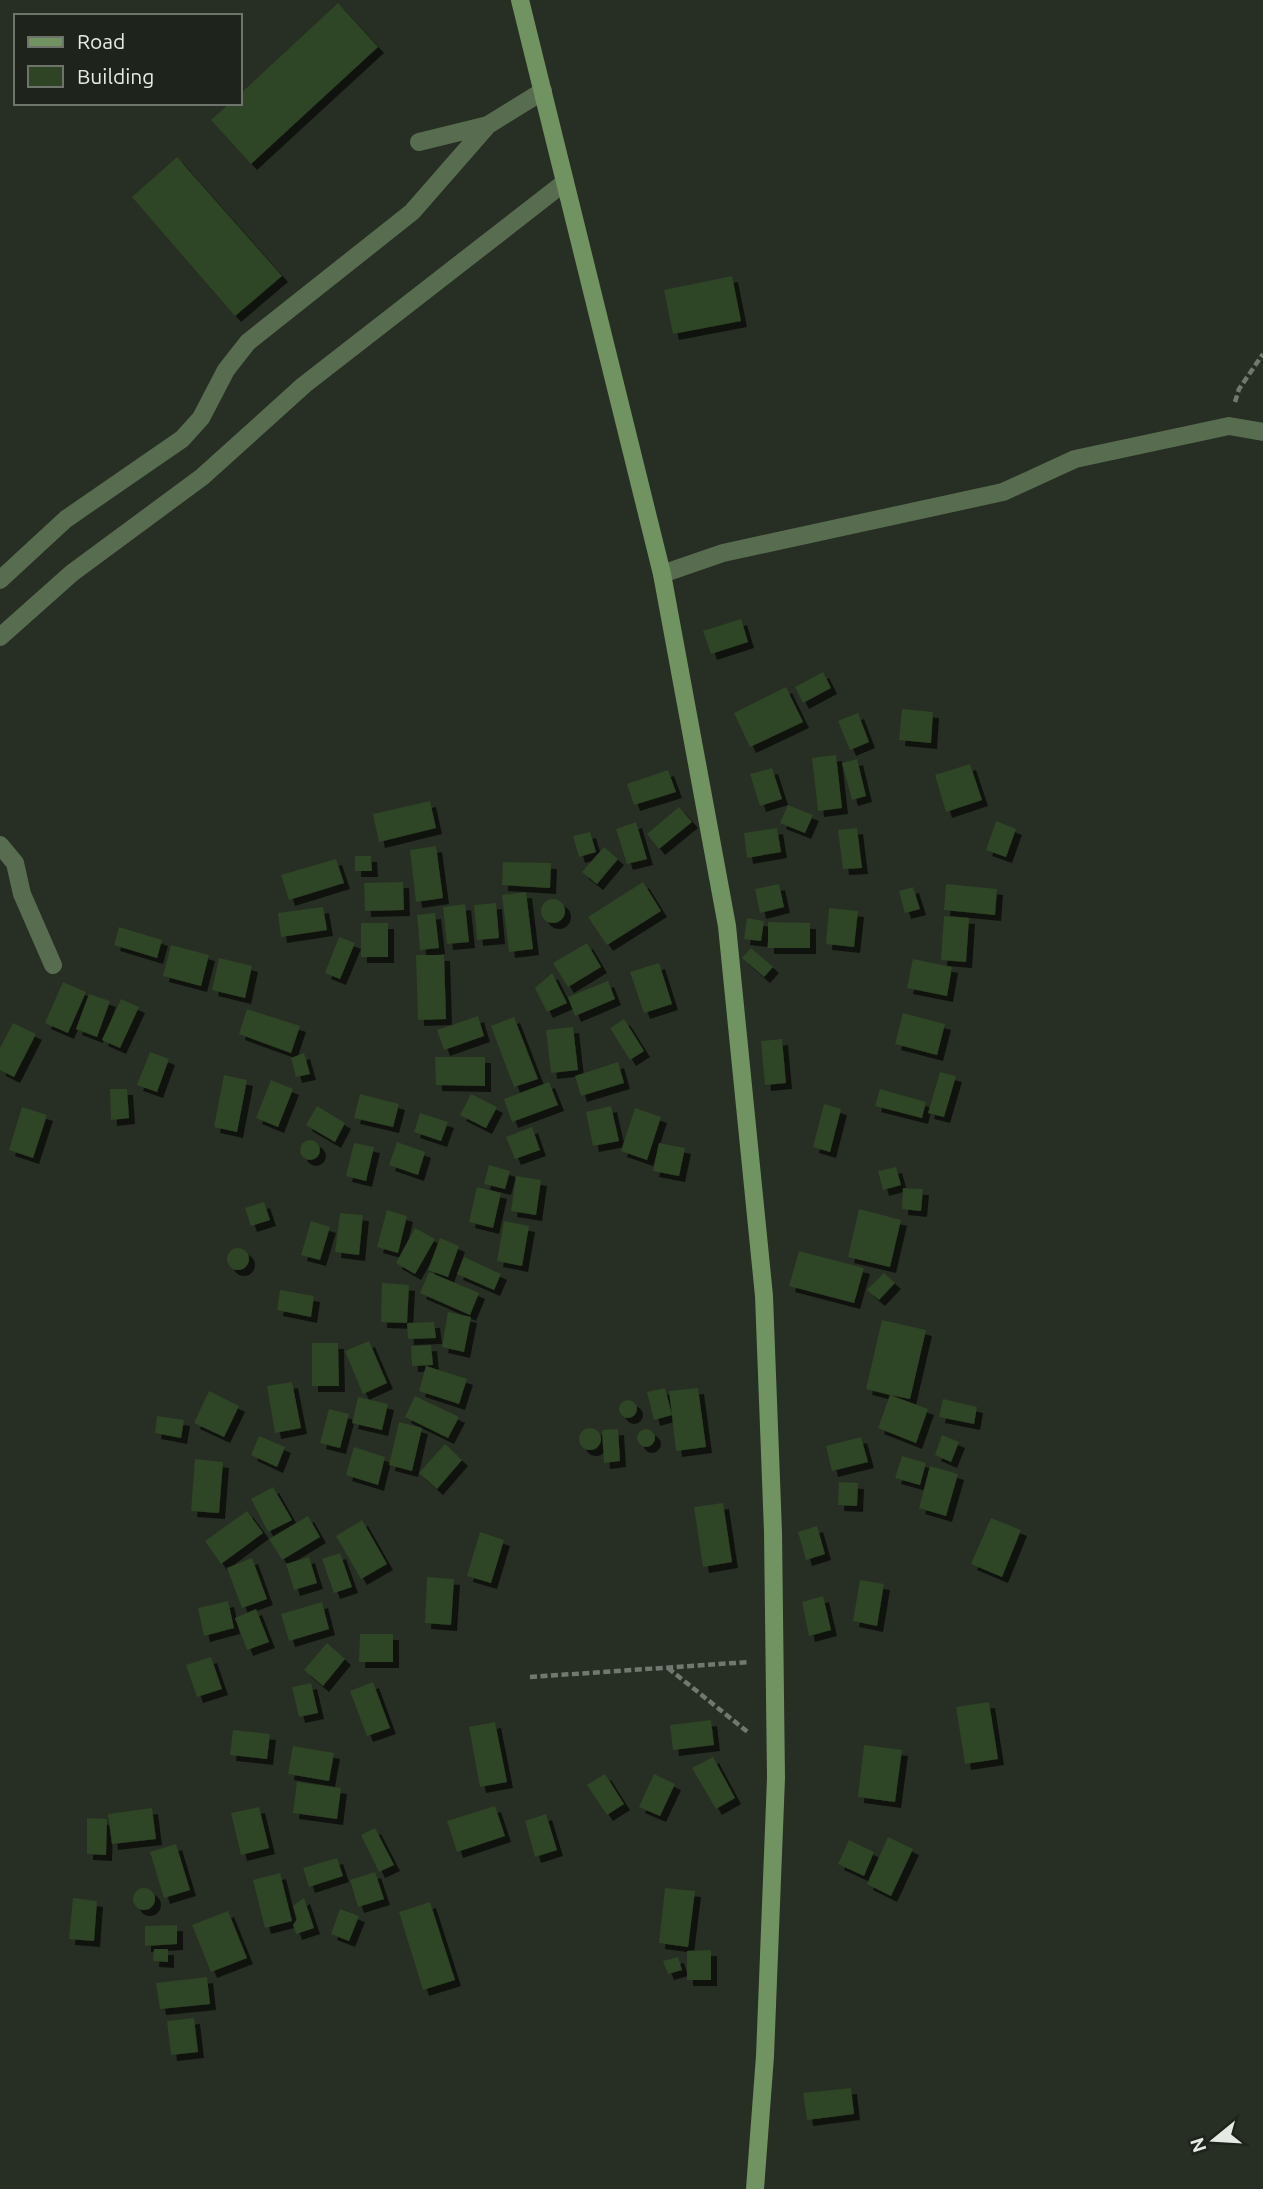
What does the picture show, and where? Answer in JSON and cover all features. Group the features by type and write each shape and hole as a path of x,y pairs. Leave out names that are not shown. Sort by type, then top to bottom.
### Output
{"main road":[{"path":"520,0 662,574 727,926 764,1296 773,1532 776,1754 765,2056 755,2189"}],"street":[{"path":"0,580 66,519 182,439 201,418 226,370 248,342 412,212 488,125 542,91"},
{"path":"419,142 488,125"},
{"path":"0,637 72,573 202,477 304,385 565,182"},
{"path":"662,574 723,552 1003,492 1075,459 1229,426 1263,432"},
{"path":"0,845 15,863 22,894 53,965"}],"path":[{"path":"1229,426 1239,389 1263,354"},
{"path":"530,1677 775,1660"},
{"path":"667,1667 776,1754"}],"building":[{"path":"338,3 378,47 251,164 211,120 228,105 242,105 242,92"},
{"path":"177,157 282,276 235,316 132,197"},
{"path":"732,276 741,321 673,334 664,290"},
{"path":"741,619 748,642 711,654 703,631"},
{"path":"823,672 831,688 803,703 795,687"},
{"path":"786,687 803,722 750,747 734,713"},
{"path":"902,709 933,712 931,743 899,740"},
{"path":"858,713 869,742 850,750 838,721"},
{"path":"836,755 842,808 818,811 812,758"},
{"path":"857,759 866,796 852,800 842,763"},
{"path":"970,764 982,800 946,812 935,775"},
{"path":"772,768 782,799 760,806 750,774"},
{"path":"668,770 676,792 634,805 627,784"},
{"path":"430,801 436,828 379,842 373,814"},
{"path":"788,805 813,815 805,833 780,823"},
{"path":"679,807 692,822 659,849 647,834"},
{"path":"996,821 1016,829 1006,857 986,850"},
{"path":"636,822 647,859 627,864 616,829"},
{"path":"777,828 781,852 747,858 744,833"},
{"path":"857,828 862,868 843,869 838,830"},
{"path":"590,832 596,852 579,857 573,836"},
{"path":"436,846 443,898 416,902 410,850"},
{"path":"604,847 618,859 597,884 582,872"},
{"path":"355,856 371,856 372,871 355,871"},
{"path":"336,859 344,883 289,900 281,875"},
{"path":"503,862 551,863 550,888 502,885"},
{"path":"403,882 404,910 365,911 364,883"},
{"path":"643,882 661,911 607,945 588,917"},
{"path":"779,884 784,907 760,913 755,889"},
{"path":"946,884 997,889 995,915 944,910"},
{"path":"913,887 920,909 905,913 899,891"},
{"path":"526,892 533,949 509,952 502,895"},
{"path":"553,899 561,903 565,911 561,919 553,923 545,919 541,911 545,903"},
{"path":"496,903 499,938 477,940 474,905"},
{"path":"465,904 469,942 447,944 443,907"},
{"path":"323,907 327,930 281,937 278,913"},
{"path":"829,908 858,911 854,947 826,944"},
{"path":"435,913 439,948 420,950 417,915"},
{"path":"944,916 969,918 966,962 941,960"},
{"path":"747,918 764,921 761,941 744,939"},
{"path":"768,922 810,923 810,948 768,948"},
{"path":"361,923 388,923 388,957 361,957"},
{"path":"119,927 162,940 157,958 114,945"},
{"path":"339,937 355,943 340,979 325,973"},
{"path":"587,943 601,967 568,987 553,963"},
{"path":"171,945 209,955 201,986 163,976"},
{"path":"751,948 773,967 764,977 742,958"},
{"path":"416,955 444,955 446,1019 418,1020"},
{"path":"219,958 252,966 245,998 212,990"},
{"path":"913,959 952,967 947,996 907,988"},
{"path":"659,963 672,1004 644,1013 630,972"},
{"path":"552,973 567,1003 547,1012 535,988"},
{"path":"608,981 615,999 575,1016 568,997"},
{"path":"63,982 86,992 68,1033 45,1023"},
{"path":"89,994 110,1001 97,1037 76,1029"},
{"path":"121,999 139,1007 120,1048 102,1040"},
{"path":"247,1009 300,1026 291,1053 239,1034"},
{"path":"903,1013 945,1024 937,1055 895,1044"},
{"path":"478,1016 484,1036 444,1050 437,1030"},
{"path":"514,1017 538,1079 514,1087 491,1026"},
{"path":"624,1019 644,1051 630,1060 610,1028"},
{"path":"13,1023 36,1034 14,1077 0,1070 0,1048"},
{"path":"573,1027 578,1070 551,1073 546,1030"},
{"path":"782,1039 786,1083 765,1085 761,1041"},
{"path":"150,1052 169,1059 157,1092 137,1085"},
{"path":"304,1053 310,1074 296,1077 291,1058"},
{"path":"435,1057 485,1057 485,1086 436,1085"},
{"path":"618,1062 624,1083 581,1096 575,1076"},
{"path":"940,1072 956,1076 944,1117 928,1113"},
{"path":"224,1075 247,1080 237,1132 214,1127"},
{"path":"271,1080 293,1089 278,1127 256,1118"},
{"path":"549,1082 558,1105 512,1122 504,1099"},
{"path":"110,1089 127,1089 129,1118 111,1120"},
{"path":"880,1089 926,1102 922,1118 875,1106"},
{"path":"360,1094 399,1104 393,1127 354,1118"},
{"path":"471,1094 497,1107 486,1128 460,1115"},
{"path":"824,1104 841,1109 830,1152 813,1147"},
{"path":"317,1106 345,1123 335,1142 306,1125"},
{"path":"611,1106 619,1141 593,1146 586,1112"},
{"path":"22,1107 47,1115 33,1158 9,1150"},
{"path":"635,1108 661,1117 647,1160 621,1151"},
{"path":"420,1113 448,1122 441,1141 414,1132"},
{"path":"532,1127 540,1150 515,1159 506,1137"},
{"path":"306,1140 314,1140 320,1150 314,1160 306,1160 300,1154 300,1146"},
{"path":"397,1142 425,1152 418,1175 389,1165"},
{"path":"354,1143 374,1147 366,1181 346,1176"},
{"path":"659,1143 685,1148 679,1176 653,1171"},
{"path":"489,1165 510,1171 505,1189 484,1184"},
{"path":"896,1167 901,1185 883,1190 878,1171"},
{"path":"516,1176 541,1180 536,1215 511,1211"},
{"path":"477,1187 501,1193 493,1228 469,1222"},
{"path":"903,1188 923,1189 921,1211 902,1209"},
{"path":"264,1202 270,1220 251,1226 245,1208"},
{"path":"859,1209 901,1220 890,1267 848,1257"},
{"path":"387,1210 407,1216 398,1253 377,1247"},
{"path":"340,1213 363,1215 359,1255 335,1252"},
{"path":"311,1221 330,1227 320,1260 301,1255"},
{"path":"504,1221 529,1226 522,1266 497,1261"},
{"path":"415,1228 435,1239 415,1274 396,1263"},
{"path":"440,1238 459,1246 448,1277 428,1270"},
{"path":"238,1248 246,1251 249,1259 246,1267 238,1270 230,1267 227,1259 230,1251"},
{"path":"799,1251 864,1268 854,1303 789,1286"},
{"path":"464,1257 501,1274 494,1290 457,1274"},
{"path":"429,1272 479,1293 470,1315 420,1293"},
{"path":"884,1273 895,1283 879,1300 867,1290"},
{"path":"382,1283 409,1285 407,1323 381,1322"},
{"path":"280,1290 314,1296 311,1317 277,1310"},
{"path":"448,1312 471,1317 464,1352 442,1347"},
{"path":"882,1320 926,1330 910,1399 866,1389"},
{"path":"434,1322 436,1338 408,1339 407,1323"},
{"path":"369,1341 387,1383 363,1394 345,1351"},
{"path":"312,1343 338,1343 339,1386 312,1386"},
{"path":"431,1345 433,1365 412,1366 411,1346"},
{"path":"426,1366 467,1379 459,1404 419,1391"},
{"path":"292,1382 301,1428 275,1433 267,1386"},
{"path":"665,1388 672,1415 654,1420 647,1392"},
{"path":"698,1388 706,1447 676,1451 669,1391"},
{"path":"209,1391 239,1406 224,1437 194,1423"},
{"path":"890,1395 928,1409 916,1443 878,1428"},
{"path":"415,1396 459,1417 448,1438 405,1417"},
{"path":"358,1397 388,1404 382,1430 352,1423"},
{"path":"943,1399 977,1407 974,1424 939,1417"},
{"path":"624,1400 632,1400 637,1409 635,1416 624,1418 619,1413 619,1405"},
{"path":"329,1409 349,1414 340,1448 320,1443"},
{"path":"157,1416 184,1420 181,1438 155,1433"},
{"path":"399,1422 422,1428 412,1471 389,1465"},
{"path":"590,1428 600,1435 601,1439 594,1449 590,1450 580,1443 579,1439 586,1429"},
{"path":"618,1429 620,1461 604,1463 602,1430"},
{"path":"646,1429 652,1432 655,1438 652,1444 646,1447 640,1444 637,1438 640,1432"},
{"path":"942,1435 959,1442 951,1462 935,1455"},
{"path":"259,1436 285,1447 277,1467 251,1455"},
{"path":"861,1437 868,1462 832,1471 826,1446"},
{"path":"445,1444 462,1460 437,1489 419,1473"},
{"path":"354,1447 385,1457 378,1485 346,1475"},
{"path":"902,1456 926,1463 920,1485 895,1478"},
{"path":"195,1459 223,1462 219,1513 191,1511"},
{"path":"930,1466 958,1474 946,1516 919,1508"},
{"path":"839,1482 858,1483 857,1506 838,1505"},
{"path":"273,1487 292,1520 268,1532 251,1499"},
{"path":"723,1503 732,1562 703,1567 694,1507"},
{"path":"247,1511 263,1533 221,1564 205,1541"},
{"path":"308,1516 320,1537 282,1560 269,1539"},
{"path":"991,1518 1021,1530 1002,1577 971,1564"},
{"path":"362,1520 387,1564 361,1579 336,1536"},
{"path":"817,1526 825,1554 806,1560 798,1532"},
{"path":"480,1532 504,1540 491,1583 467,1576"},
{"path":"340,1553 352,1587 334,1593 322,1559"},
{"path":"309,1557 317,1583 294,1590 286,1564"},
{"path":"252,1558 267,1599 242,1608 227,1568"},
{"path":"427,1577 454,1579 451,1625 425,1623"},
{"path":"860,1580 884,1584 877,1626 853,1621"},
{"path":"823,1596 831,1630 809,1636 802,1602"},
{"path":"228,1601 234,1628 204,1636 198,1608"},
{"path":"322,1602 329,1629 289,1641 281,1614"},
{"path":"256,1609 269,1642 247,1650 235,1618"},
{"path":"360,1634 393,1634 393,1662 359,1662"},
{"path":"327,1643 345,1659 323,1686 304,1670"},
{"path":"211,1657 222,1689 197,1697 186,1665"},
{"path":"373,1682 390,1728 367,1736 350,1691"},
{"path":"311,1683 318,1713 299,1717 292,1687"},
{"path":"989,1702 998,1759 965,1764 956,1707"},
{"path":"711,1720 714,1745 673,1750 670,1725"},
{"path":"495,1722 507,1782 480,1787 469,1727"},
{"path":"233,1730 270,1734 267,1759 230,1755"},
{"path":"864,1745 902,1750 895,1802 858,1797"},
{"path":"293,1746 334,1753 329,1781 288,1774"},
{"path":"713,1757 735,1798 716,1809 692,1768"},
{"path":"605,1774 624,1804 607,1815 587,1785"},
{"path":"654,1774 675,1784 660,1816 639,1807"},
{"path":"297,1782 341,1788 337,1819 293,1813"},
{"path":"495,1806 505,1836 457,1852 447,1821"},
{"path":"259,1807 269,1848 241,1855 231,1813"},
{"path":"152,1808 156,1839 112,1844 108,1814"},
{"path":"546,1814 557,1850 535,1857 525,1821"},
{"path":"87,1818 107,1819 106,1855 87,1854"},
{"path":"375,1828 394,1865 379,1872 361,1835"},
{"path":"888,1837 913,1849 891,1896 867,1884"},
{"path":"849,1840 874,1852 864,1876 838,1864"},
{"path":"176,1844 190,1890 164,1898 150,1852"},
{"path":"337,1858 343,1876 309,1887 303,1868"},
{"path":"375,1872 384,1899 358,1907 350,1880"},
{"path":"280,1873 292,1921 265,1928 253,1880"},
{"path":"144,1888 152,1891 155,1899 152,1907 144,1910 136,1907 133,1899 136,1891"},
{"path":"665,1888 695,1891 688,1947 659,1943"},
{"path":"73,1898 97,1901 94,1941 69,1939"},
{"path":"304,1898 314,1928 296,1934 293,1925 297,1919 293,1906"},
{"path":"430,1902 455,1980 423,1990 399,1912"},
{"path":"340,1909 359,1916 349,1941 331,1934"},
{"path":"228,1911 247,1958 211,1972 192,1925"},
{"path":"177,1925 177,1944 145,1946 145,1926"},
{"path":"154,1949 168,1949 168,1962 153,1961"},
{"path":"711,1950 711,1980 687,1980 687,1951"},
{"path":"678,1957 682,1970 668,1974 663,1961"},
{"path":"207,1977 210,2004 160,2009 156,1983"},
{"path":"194,2018 198,2052 171,2055 167,2021"},
{"path":"851,2088 854,2114 807,2120 803,2093"}]}
